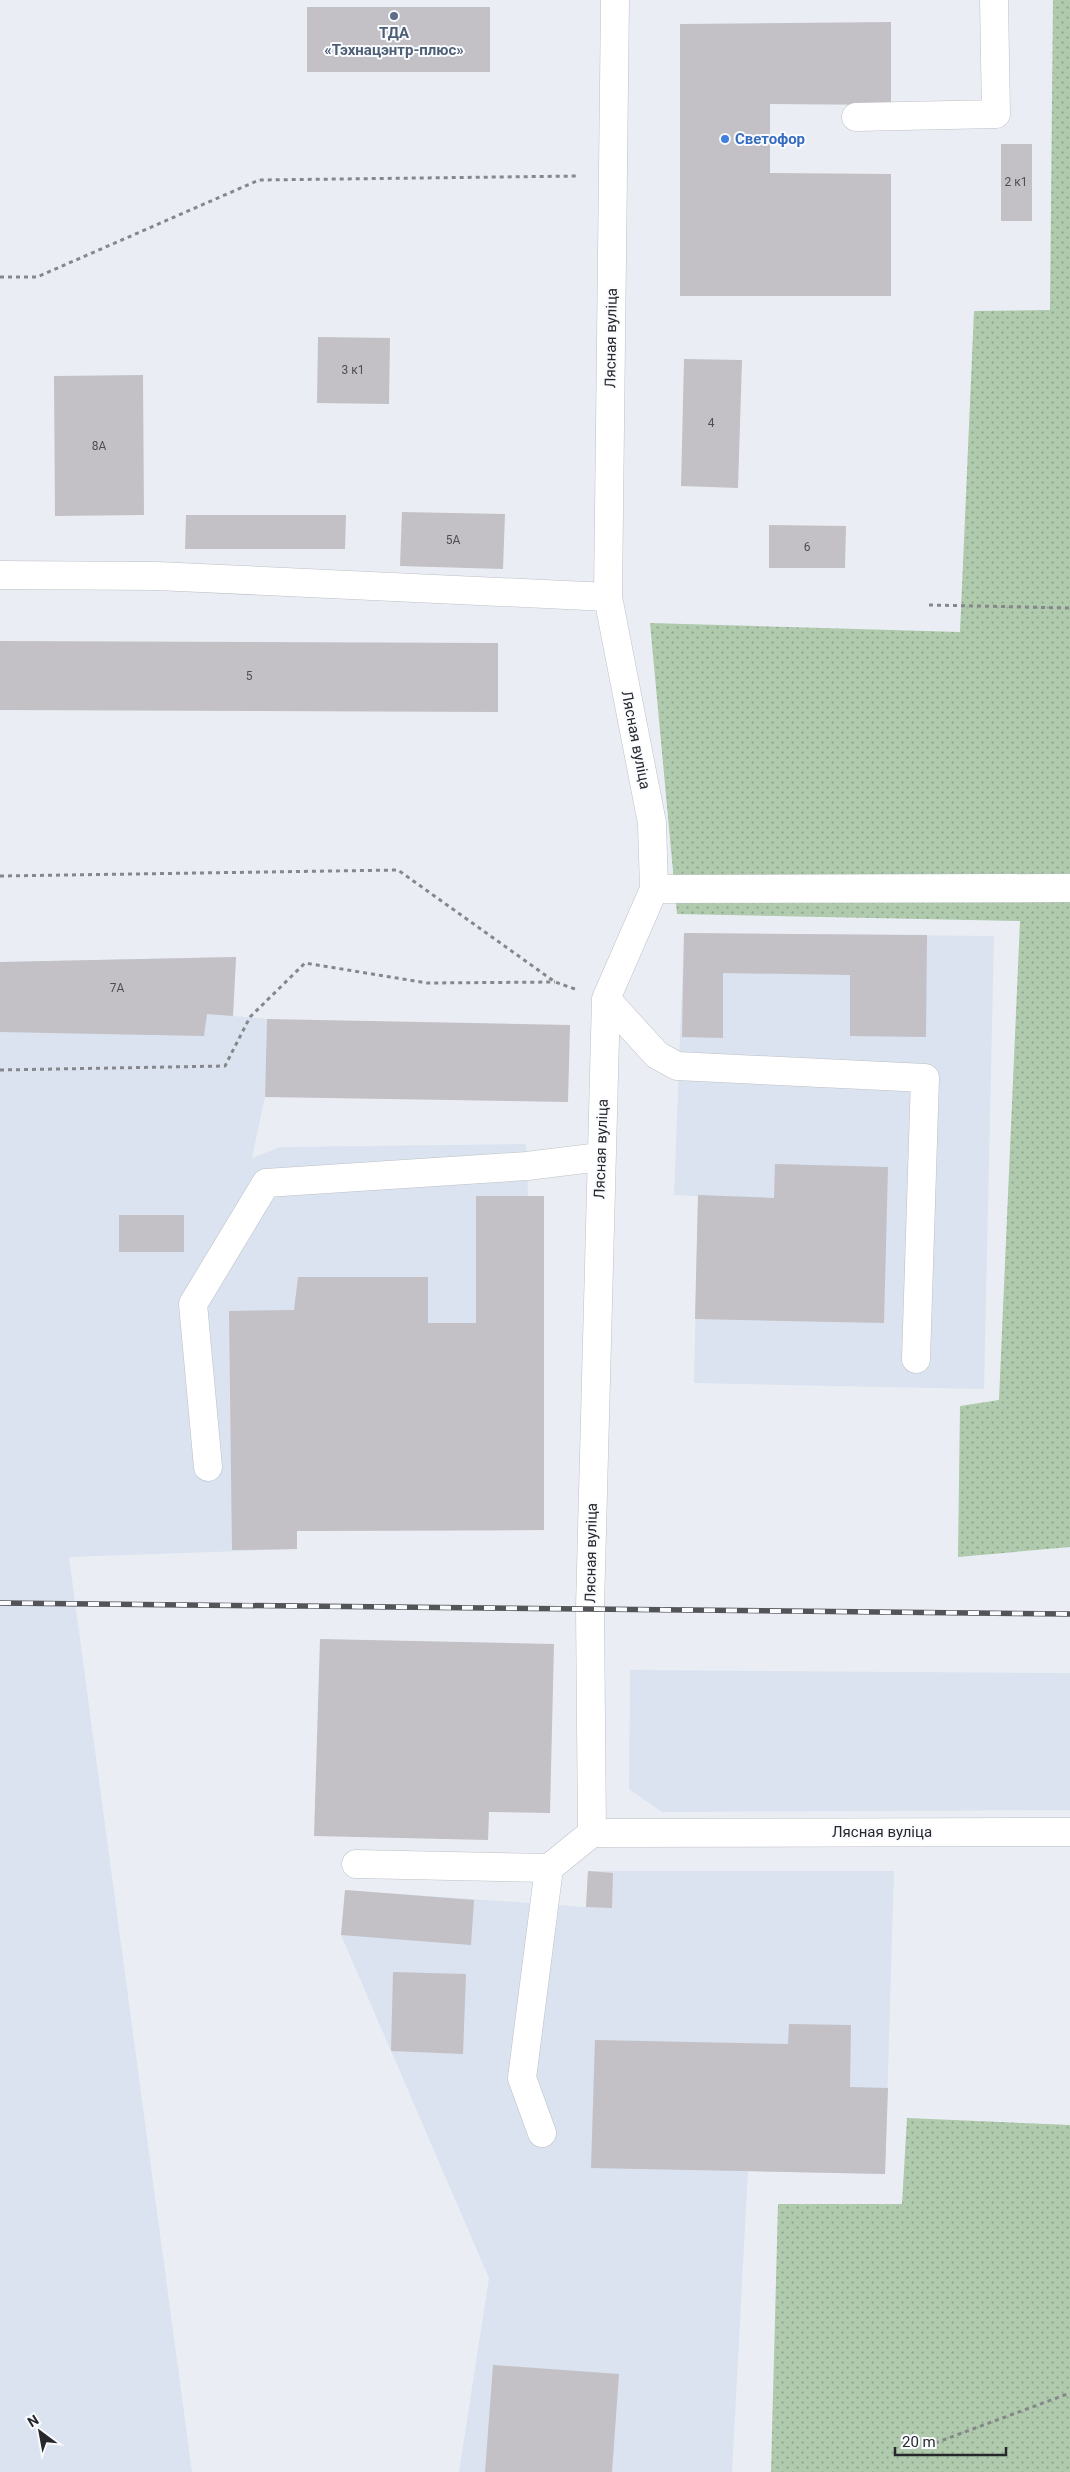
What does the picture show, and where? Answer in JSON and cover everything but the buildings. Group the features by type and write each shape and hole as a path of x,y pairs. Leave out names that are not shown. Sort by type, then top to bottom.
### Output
{"street":[{"name":"Лясная вуліца","path":"616,0 608,597 652,823 654,889 606,999 600,1157 590,1607 592,1833 1070,1832"},
{"path":"856,117 996,114 994,0"},
{"path":"0,575 157,576 608,597"},
{"path":"654,889 1070,888"},
{"path":"606,999 657,1055 677,1066 925,1078 916,1358"},
{"path":"208,1467 193,1304 266,1183 527,1166 600,1157"},
{"path":"356,1864 548,1868 592,1833"},
{"path":"542,2133 522,2078 548,1868"}],"path":[{"path":"0,277 37,277 259,180 613,176"},
{"path":"929,604 1070,608"},
{"path":"0,876 398,870 555,982 606,999"},
{"path":"0,1070 226,1066 250,1018 305,963 427,983 555,982"},
{"path":"935,2443 1070,2392"}],"shaded area":[{"path":"684,933 994,936 984,1389 694,1383 698,1196 674,1195"},
{"path":"236,957 233,1016 267,1019 265,1097 252,1158 280,1147 526,1144 528,1196 544,1196 544,1530 297,1531 297,1549 69,1557 192,2472 0,2472 0,962"},
{"path":"630,1670 1070,1673 1070,1810 662,1812 629,1789"},
{"path":"588,1871 894,1871 885,2174 748,2171 732,2472 459,2472 489,2278 341,1935 345,1890 586,1907"}],"green space":[{"path":"1053,0 1070,0 1070,1547 958,1557 960,1406 999,1400 1020,921 677,914 650,623 960,632 974,311 1050,310"},
{"path":"907,2118 1070,2125 1070,2472 771,2472 778,2204 902,2204"}],"railway":[{"path":"0,1603 1070,1614"}],"place":[{"name":"ТДА «Тэхнацэнтр-плюс»","path":"394,16"},
{"name":"Светофор","path":"725,139"}]}
